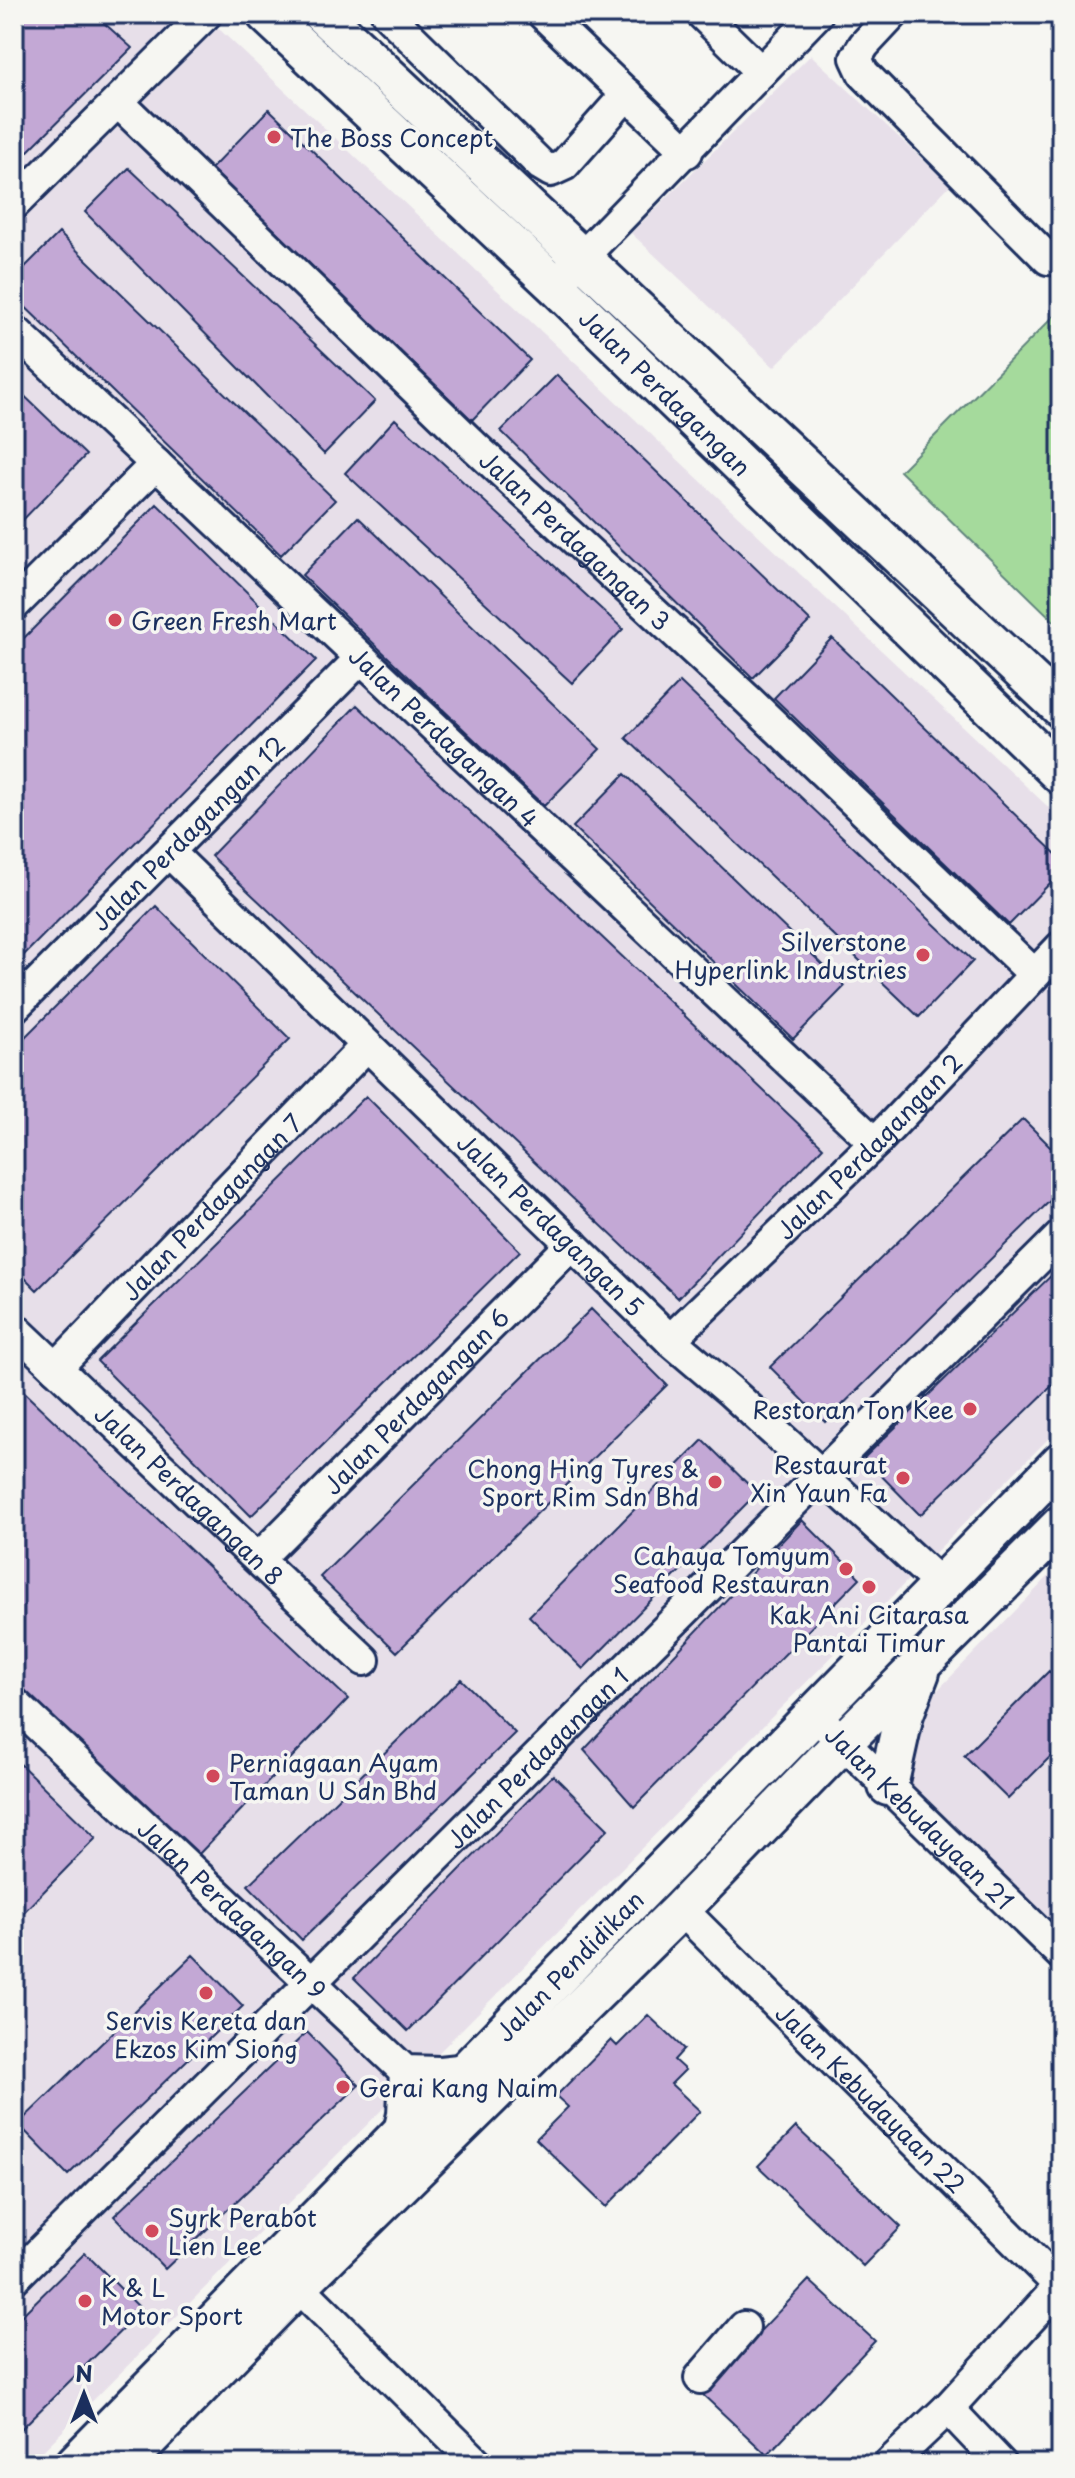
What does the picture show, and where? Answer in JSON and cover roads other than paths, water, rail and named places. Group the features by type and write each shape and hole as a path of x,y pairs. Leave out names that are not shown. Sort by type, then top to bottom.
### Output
{"main road":[{"name":"Jalan Perdagangan","path":"266,14 568,272 1061,708"},
{"name":"Jalan Perdagangan","path":"322,14 568,272 1061,775"},
{"name":"Jalan Pendidikan","path":"75,2464 468,2069 1061,1462"},
{"name":"Jalan Pendidikan","path":"124,2464 298,2286 681,1909 1061,1525"},
{"path":"888,1786 904,1714 922,1666"}],"street":[{"path":"14,204 206,14"},
{"path":"387,14 541,165 551,171 564,165 627,94"},
{"path":"543,14 687,152"},
{"path":"702,14 761,72"},
{"path":"568,272 817,14"},
{"path":"893,14 856,58 863,73 1048,259 1061,260"},
{"name":"Jalan Perdagangan 3","path":"119,103 474,446 748,700 1034,974"},
{"name":"Jalan Perdagangan 4","path":"14,330 875,1143"},
{"path":"14,605 156,464"},
{"name":"Jalan Perdagangan 12","path":"14,1007 361,658"},
{"name":"Jalan Perdagangan 5","path":"170,853 670,1340 730,1391 941,1585"},
{"name":"Jalan Perdagangan 2","path":"670,1340 875,1143 1061,947"},
{"name":"Jalan Perdagangan 7","path":"56,1368 366,1046"},
{"name":"Jalan Perdagangan 1","path":"14,2278 1061,1236"},
{"name":"Jalan Perdagangan 6","path":"259,1558 572,1244"},
{"name":"Jalan Perdagangan 8","path":"14,1328 364,1660"},
{"name":"Jalan Perdagangan 9","path":"14,1703 405,2071"},
{"name":"Jalan Kebudayaan 21","path":"814,1714 888,1786 1055,1936"},
{"name":"Jalan Kebudayaan 22","path":"681,1909 1061,2286"},
{"path":"398,2136 403,2114 405,2071 468,2069"},
{"path":"298,2286 478,2464"},
{"path":"889,2464 948,2408 1061,2286"},
{"path":"700,2378 744,2327"},
{"path":"948,2408 1001,2464"}],"place":[{"name":"The Boss Concept","path":"274,137"},
{"name":"Green Fresh Mart","path":"115,620"},
{"name":"Silverstone Hyperlink Industries","path":"923,955"},
{"name":"Restoran Ton Kee","path":"970,1409"},
{"name":"Restaurat Xin Yaun Fa","path":"903,1478"},
{"name":"Chong Hing Tyres & Sport Rim Sdn Bhd","path":"715,1482"},
{"name":"Cahaya Tomyum Seafood Restauran","path":"846,1569"},
{"name":"Kak Ani Citarasa Pantai Timur","path":"869,1587"},
{"name":"Perniagaan Ayam Taman U Sdn Bhd","path":"213,1776"},
{"name":"Servis Kereta dan Ekzos Kim Siong","path":"206,1993"},
{"name":"Gerai Kang Naim","path":"343,2087"},
{"name":"Syrk Perabot Lien Lee","path":"152,2231"},
{"name":"K & L Motor Sport","path":"85,2301"}]}
